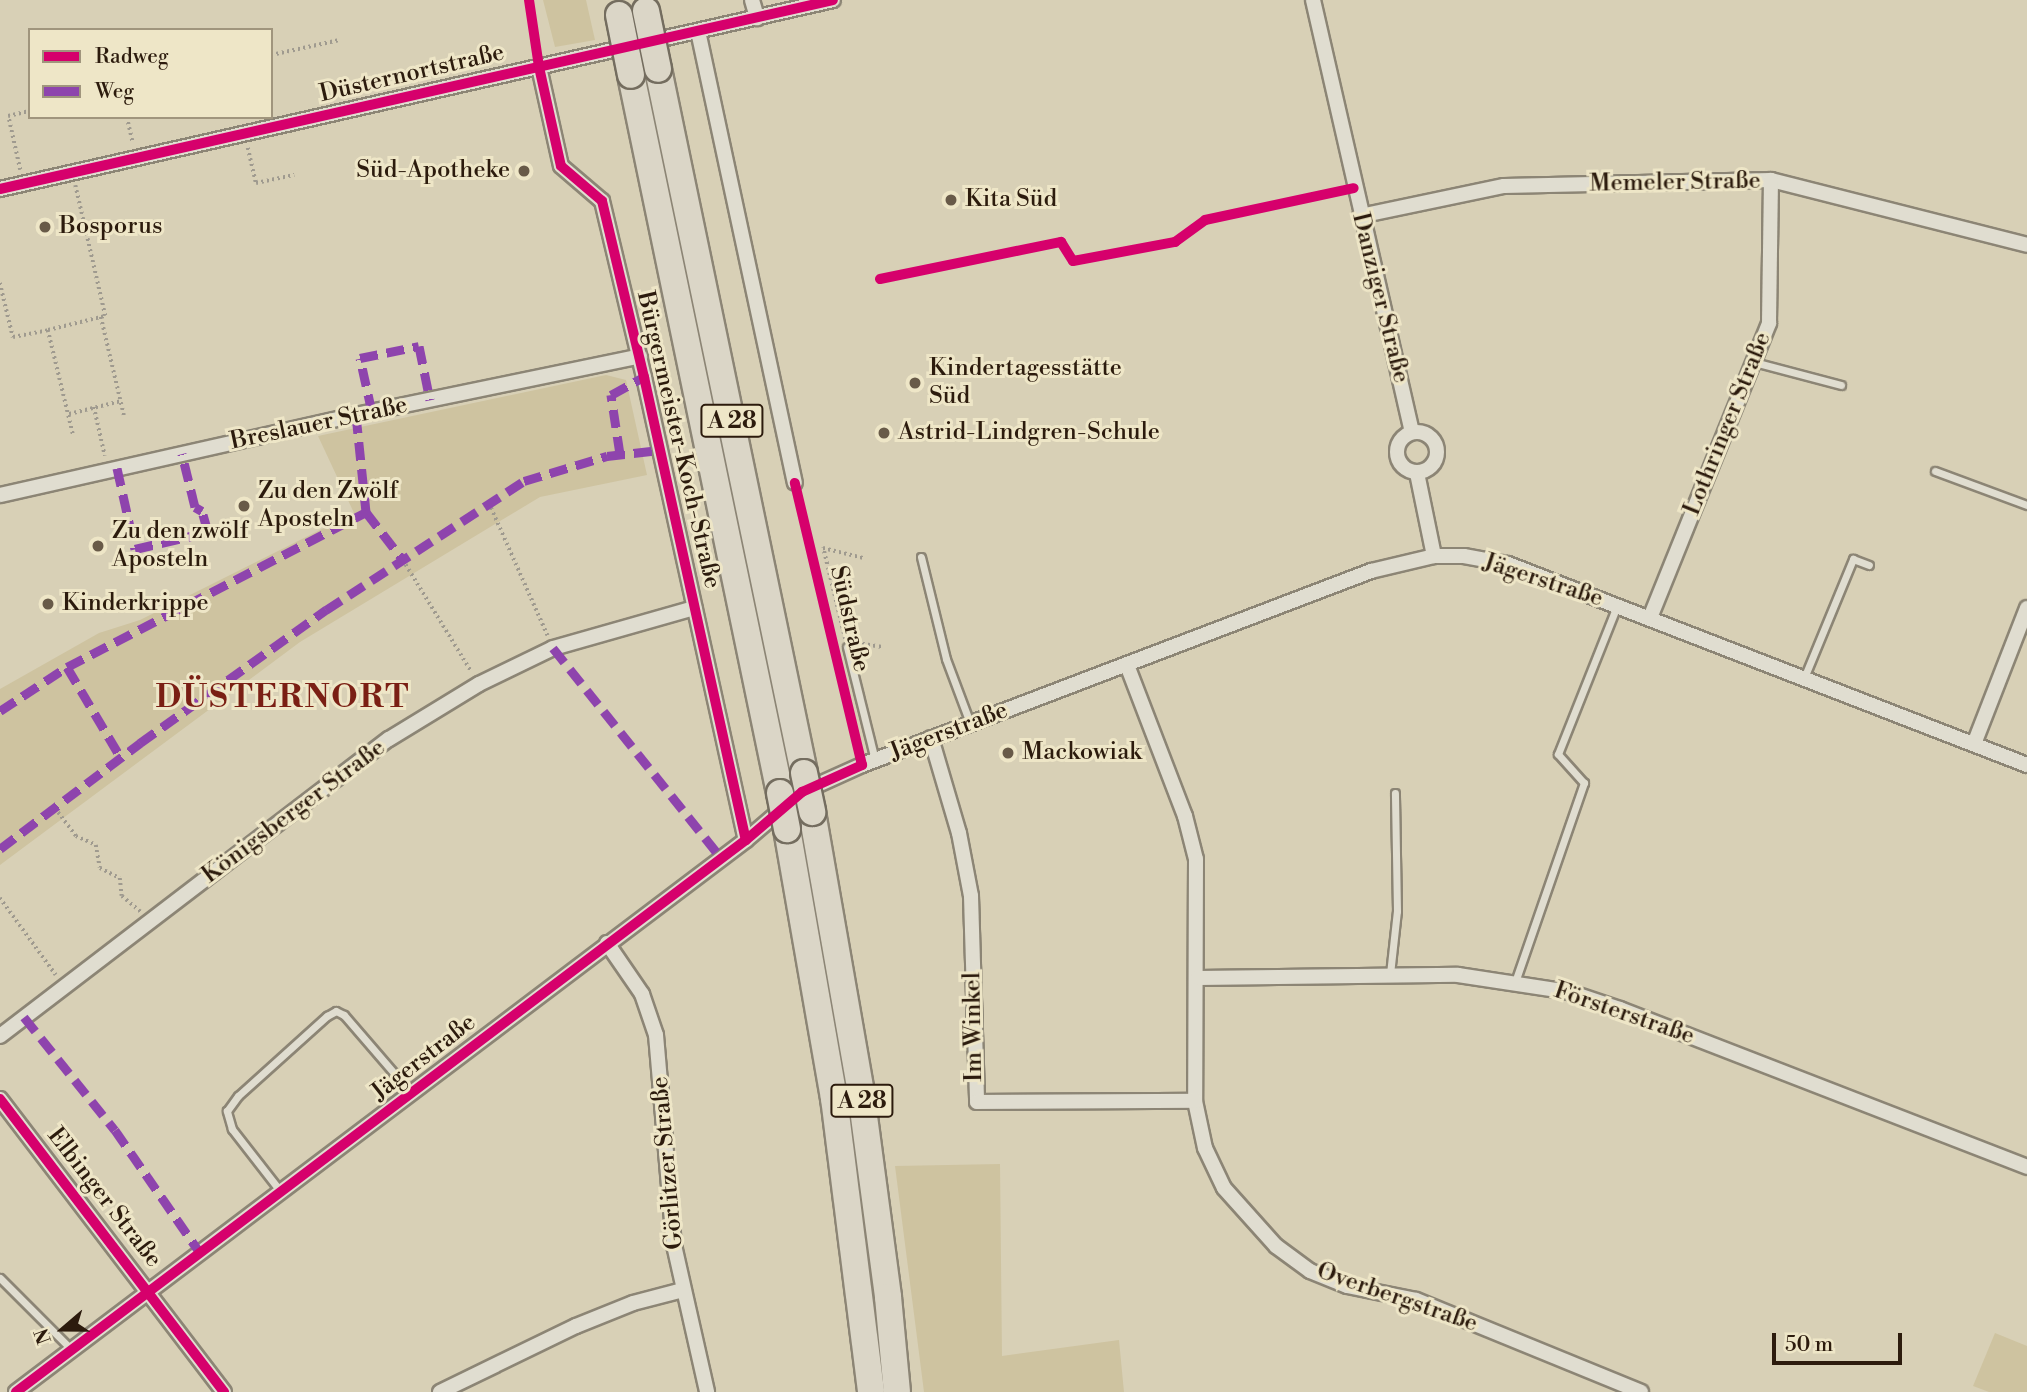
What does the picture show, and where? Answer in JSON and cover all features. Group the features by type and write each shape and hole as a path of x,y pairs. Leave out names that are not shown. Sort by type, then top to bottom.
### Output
{"highway":[{"name":"A 28","path":"645,6 812,812 861,1094 888,1297 897,1392"},
{"name":"A 28","path":"618,8 787,829 836,1112 871,1392"}],"street":[{"path":"752,0 757,18"},
{"name":"Düsternortstraße","path":"0,189 834,0"},
{"name":"Danziger Straße","path":"1313,0 1360,216 1412,432"},
{"path":"698,31 795,483"},
{"name":"Bürgermeister-Koch-Straße","path":"538,67 561,166 602,201 640,356 746,840"},
{"name":"Memeler Straße","path":"1360,216 1504,186 1771,180 2027,245"},
{"name":"Lothringer Straße","path":"1650,618 1769,323 1771,180"},
{"name":"Breslauer Straße","path":"0,495 640,356"},
{"path":"1412,432 1422,432 1431,438 1437,447 1436,461 1427,471 1417,473 1400,464 1396,452 1401,439 1412,432"},
{"path":"1417,473 1434,556"},
{"name":"Jägerstraße","path":"16,1392 746,840 802,792 931,738 1371,571 1434,556 1464,556 1508,564 2027,765"},
{"name":"Königsberger Straße","path":"0,1036 63,985 389,740 479,684 553,648 694,608"},
{"path":"1974,744 2027,608"},
{"path":"1127,664 1185,816 1196,859 1198,978 1195,1101"},
{"name":"Im Winkel","path":"931,738 959,833 971,896 977,1102 1195,1101"},
{"name":"Görlitzer Straße","path":"607,943 642,994 656,1035 674,1245 708,1392"},
{"name":"Försterstraße","path":"1198,978 1458,975 1569,992 1620,1009 2027,1167"},
{"name":"Elbinger Straße","path":"0,1099 224,1392"},
{"name":"Overbergstraße","path":"1195,1101 1205,1148 1224,1188 1276,1246 1310,1270 1347,1286 1416,1300 1641,1392"},
{"path":"439,1392 576,1326 633,1303 683,1290"}],"lane":[{"path":"1753,362 1841,385"},
{"path":"1935,471 2027,505"},
{"path":"921,558 946,659 970,723"},
{"path":"1804,678 1853,559 1869,565"},
{"path":"1515,982 1584,783 1558,754 1617,606"},
{"path":"846,644 875,760"},
{"path":"1390,974 1396,911 1395,793"},
{"path":"282,1193 232,1129 228,1111 239,1096 327,1016 336,1011 344,1015 411,1094"},
{"path":"0,1278 72,1350"}],"path":[{"path":"273,55 339,40"},
{"path":"23,184 8,116 28,111"},
{"path":"127,119 137,158"},
{"path":"244,134 256,183 294,175"},
{"path":"286,171 287,177"},
{"path":"0,283 13,337 105,316 72,173"},
{"path":"101,317 124,415"},
{"path":"48,330 73,434"},
{"path":"69,414 121,401"},
{"path":"93,407 108,471"},
{"path":"489,503 553,648"},
{"path":"863,558 823,548 846,644 883,647"},
{"path":"402,560 479,684"},
{"path":"834,594 857,599"},
{"path":"55,808 76,836 96,845 100,868 120,878 122,896 134,903 149,922"},
{"path":"0,898 63,985"}],"shaded area":[{"path":"543,0 586,0 595,40 555,47"},
{"path":"606,375 626,380 647,475 540,497 300,642 0,865 0,689 99,633 140,620 354,513 318,436"},
{"path":"1000,1164 1002,1356 1119,1340 1124,1392 924,1392 895,1166"},
{"path":"1995,1333 2027,1346 2027,1392 1989,1392 1973,1386"}],"marked path":[{"path":"372,412 360,358 419,346 430,400"},
{"path":"620,454 611,395 644,377"},
{"path":"356,415 366,512 403,560"},
{"path":"0,849 140,743 326,610 524,481 607,456 660,450"},
{"path":"117,468 135,549 208,532 202,511 195,507 182,454"},
{"path":"0,711 67,667 366,512"},
{"path":"553,648 721,858"},
{"path":"67,667 121,758"},
{"path":"24,1017 115,1130 201,1254"}],"cycle path":[{"path":"529,0 539,67 561,166 602,201 644,377 746,840"},
{"path":"0,189 833,0"},
{"path":"880,279 1061,242 1073,261 1175,242 1205,220 1354,188"},
{"name":"Südstraße","path":"16,1392 746,840 802,792 862,765 795,483"},
{"path":"0,1099 224,1392"}],"place":[{"name":"Süd-Apotheke","path":"524,171"},
{"name":"Kita Süd","path":"951,200"},
{"name":"Bosporus","path":"45,227"},
{"name":"Kindertagesstätte Süd","path":"915,383"},
{"name":"Astrid-Lindgren-Schule","path":"884,433"},
{"name":"Zu den Zwölf Aposteln","path":"244,506"},
{"name":"Zu den zwölf Aposteln","path":"98,546"},
{"name":"Kinderkrippe","path":"48,604"},
{"name":"Mackowiak","path":"1008,753"}],"district":[{"name":"DÜSTERNORT","path":"283,697"}]}
